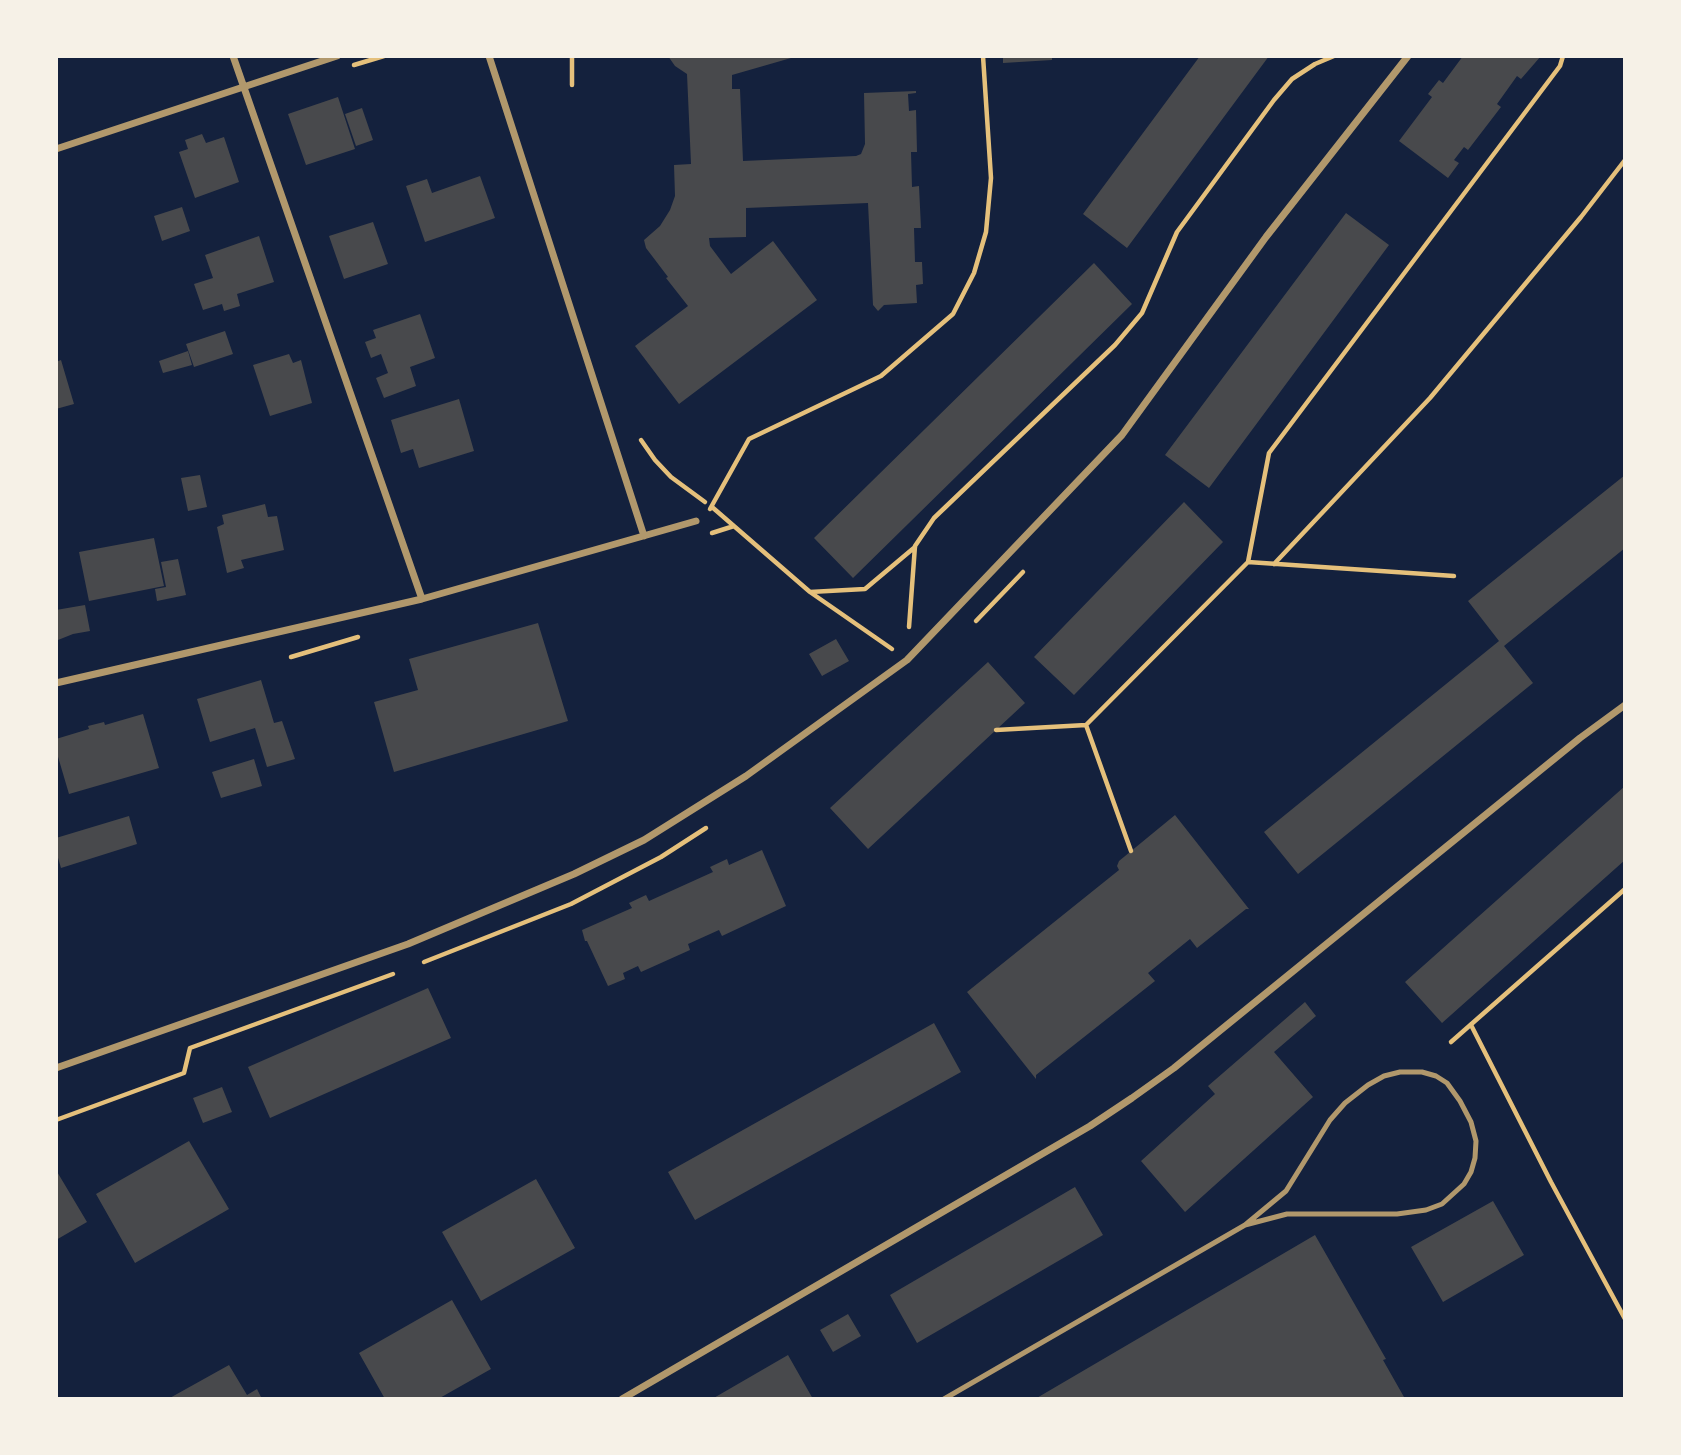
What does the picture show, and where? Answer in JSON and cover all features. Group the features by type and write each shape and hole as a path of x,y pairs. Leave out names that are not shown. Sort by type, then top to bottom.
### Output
{"street":[{"path":"233,56 422,600"},
{"path":"56,149 337,56"},
{"path":"489,56 644,536"},
{"path":"56,1068 408,944 574,874 644,840 746,776 907,660 1122,435 1266,237 1408,56"},
{"path":"56,683 422,600 696,521"},
{"path":"622,1399 1090,1126 1132,1098 1174,1068 1580,738 1625,705"}],"lane":[{"path":"944,1399 1245,1225 1286,1191 1330,1120 1345,1103 1384,1076 1400,1072 1422,1072 1436,1076 1447,1083 1471,1122 1476,1141 1472,1172 1464,1184 1442,1204 1426,1210 1397,1214 1286,1214 1245,1225"}],"path":[{"path":"572,56 572,85"},
{"path":"696,521 712,507 749,439 881,376 953,314 974,273 986,232 991,178 984,56"},
{"path":"810,592 865,589 915,546 934,518 1115,345 1142,313 1177,232 1274,100 1292,79 1315,64 1334,56"},
{"path":"996,730 1086,725 1248,562 1269,453 1560,66 1563,56"},
{"path":"1274,564 1430,397 1581,217 1625,160"},
{"path":"641,440 671,477 712,507 810,592 907,660"},
{"path":"907,660 915,546"},
{"path":"1248,562 1454,576"},
{"path":"973,624 1027,567"},
{"path":"1086,725 1131,851"},
{"path":"415,965 571,904 661,857 717,822"},
{"path":"1451,1042 1625,888"},
{"path":"56,1120 184,1073 190,1048 403,970"},
{"path":"1471,1025 1625,1319"}],"building":[{"path":"668,56 798,56 732,75 732,89 740,89 743,161 861,154 865,144 864,93 916,91 908,94 909,111 916,110 917,152 911,152 912,187 919,186 921,228 914,228 915,262 922,262 923,284 916,285 917,303 884,305 878,311 873,305 868,203 746,208 746,237 709,238 710,246 731,274 773,241 817,300 679,404 635,346 688,306 646,248 644,240 660,226 670,210 675,196 674,165 691,164 687,74 675,66"},
{"path":"1003,56 1052,56 1052,60 1003,63"},
{"path":"1200,56 1269,56 1127,248 1083,214"},
{"path":"1463,56 1541,56 1521,79 1517,76 1497,104 1501,107 1468,150 1464,147 1454,160 1459,163 1448,178 1399,141 1432,97 1428,94 1439,80 1443,83"},
{"path":"338,97 355,149 306,165 288,114"},
{"path":"362,108 373,140 356,146 345,114"},
{"path":"202,134 206,143 224,137 239,182 195,198 179,152 188,149 185,140"},
{"path":"480,176 495,218 425,242 406,186 427,179 432,193"},
{"path":"182,207 190,231 162,241 154,216"},
{"path":"1346,213 1389,245 1209,488 1165,455"},
{"path":"373,222 388,264 344,279 329,236"},
{"path":"259,236 274,282 237,294 240,306 224,311 222,304 203,310 194,284 213,278 205,255"},
{"path":"1094,263 1132,304 853,578 814,538"},
{"path":"420,314 435,358 410,367 416,386 384,398 376,378 388,373 381,354 371,358 365,342 376,338 373,330"},
{"path":"225,331 233,354 194,367 186,344"},
{"path":"188,351 192,365 163,373 159,361"},
{"path":"289,354 293,363 301,360 312,403 270,416 253,365"},
{"path":"61,360 74,404 56,409 56,362"},
{"path":"459,399 474,451 419,468 413,449 401,453 391,420"},
{"path":"200,475 207,507 188,511 181,478"},
{"path":"1625,475 1625,548 1504,646 1533,683 1298,874 1264,832 1499,641 1468,601"},
{"path":"1184,502 1223,542 1074,695 1034,657"},
{"path":"265,504 268,517 277,516 284,550 241,560 244,568 227,573 217,527 224,524 222,515"},
{"path":"154,538 164,586 89,601 79,552"},
{"path":"178,559 186,595 157,601 155,589 166,587 161,562"},
{"path":"85,605 90,631 58,640 56,610"},
{"path":"538,623 568,721 394,772 374,702 418,690 409,659"},
{"path":"836,639 849,661 822,676 809,654"},
{"path":"988,662 1025,703 868,849 830,808"},
{"path":"261,680 274,723 282,721 295,759 267,767 255,728 210,742 197,699"},
{"path":"143,714 159,768 69,794 56,750 56,739 89,729 88,726 104,722 105,725"},
{"path":"254,759 262,786 221,798 212,772"},
{"path":"1625,786 1625,860 1442,1023 1405,982"},
{"path":"1175,815 1249,909 1197,948 1190,939 1148,973 1155,981 1036,1075 1036,1079 967,992 1119,870 1119,861"},
{"path":"129,816 137,844 61,868 56,851 56,838"},
{"path":"762,850 786,906 722,936 719,930 688,944 690,950 641,972 638,966 623,973 625,979 608,986 582,930 632,908 629,903 646,895 649,901 713,872 710,867 727,859 729,865"},
{"path":"428,988 451,1038 270,1118 248,1067"},
{"path":"1305,1002 1316,1016 1274,1052 1313,1097 1185,1212 1141,1161 1215,1094 1208,1086"},
{"path":"934,1023 961,1072 695,1220 668,1172"},
{"path":"222,1087 232,1112 203,1123 193,1098"},
{"path":"189,1141 229,1209 135,1263 96,1194"},
{"path":"56,1170 87,1222 56,1240"},
{"path":"536,1179 575,1248 481,1301 442,1232"},
{"path":"1075,1187 1103,1235 917,1343 890,1295"},
{"path":"1493,1201 1524,1255 1443,1302 1411,1247"},
{"path":"1315,1235 1386,1359 1383,1360 1404,1397 1401,1399 1035,1399"},
{"path":"452,1300 491,1369 438,1399 385,1399 359,1353"},
{"path":"848,1314 861,1336 833,1352 820,1330"},
{"path":"788,1355 813,1399 712,1399"},
{"path":"229,1365 247,1395 257,1389 262,1399 168,1399"}]}
